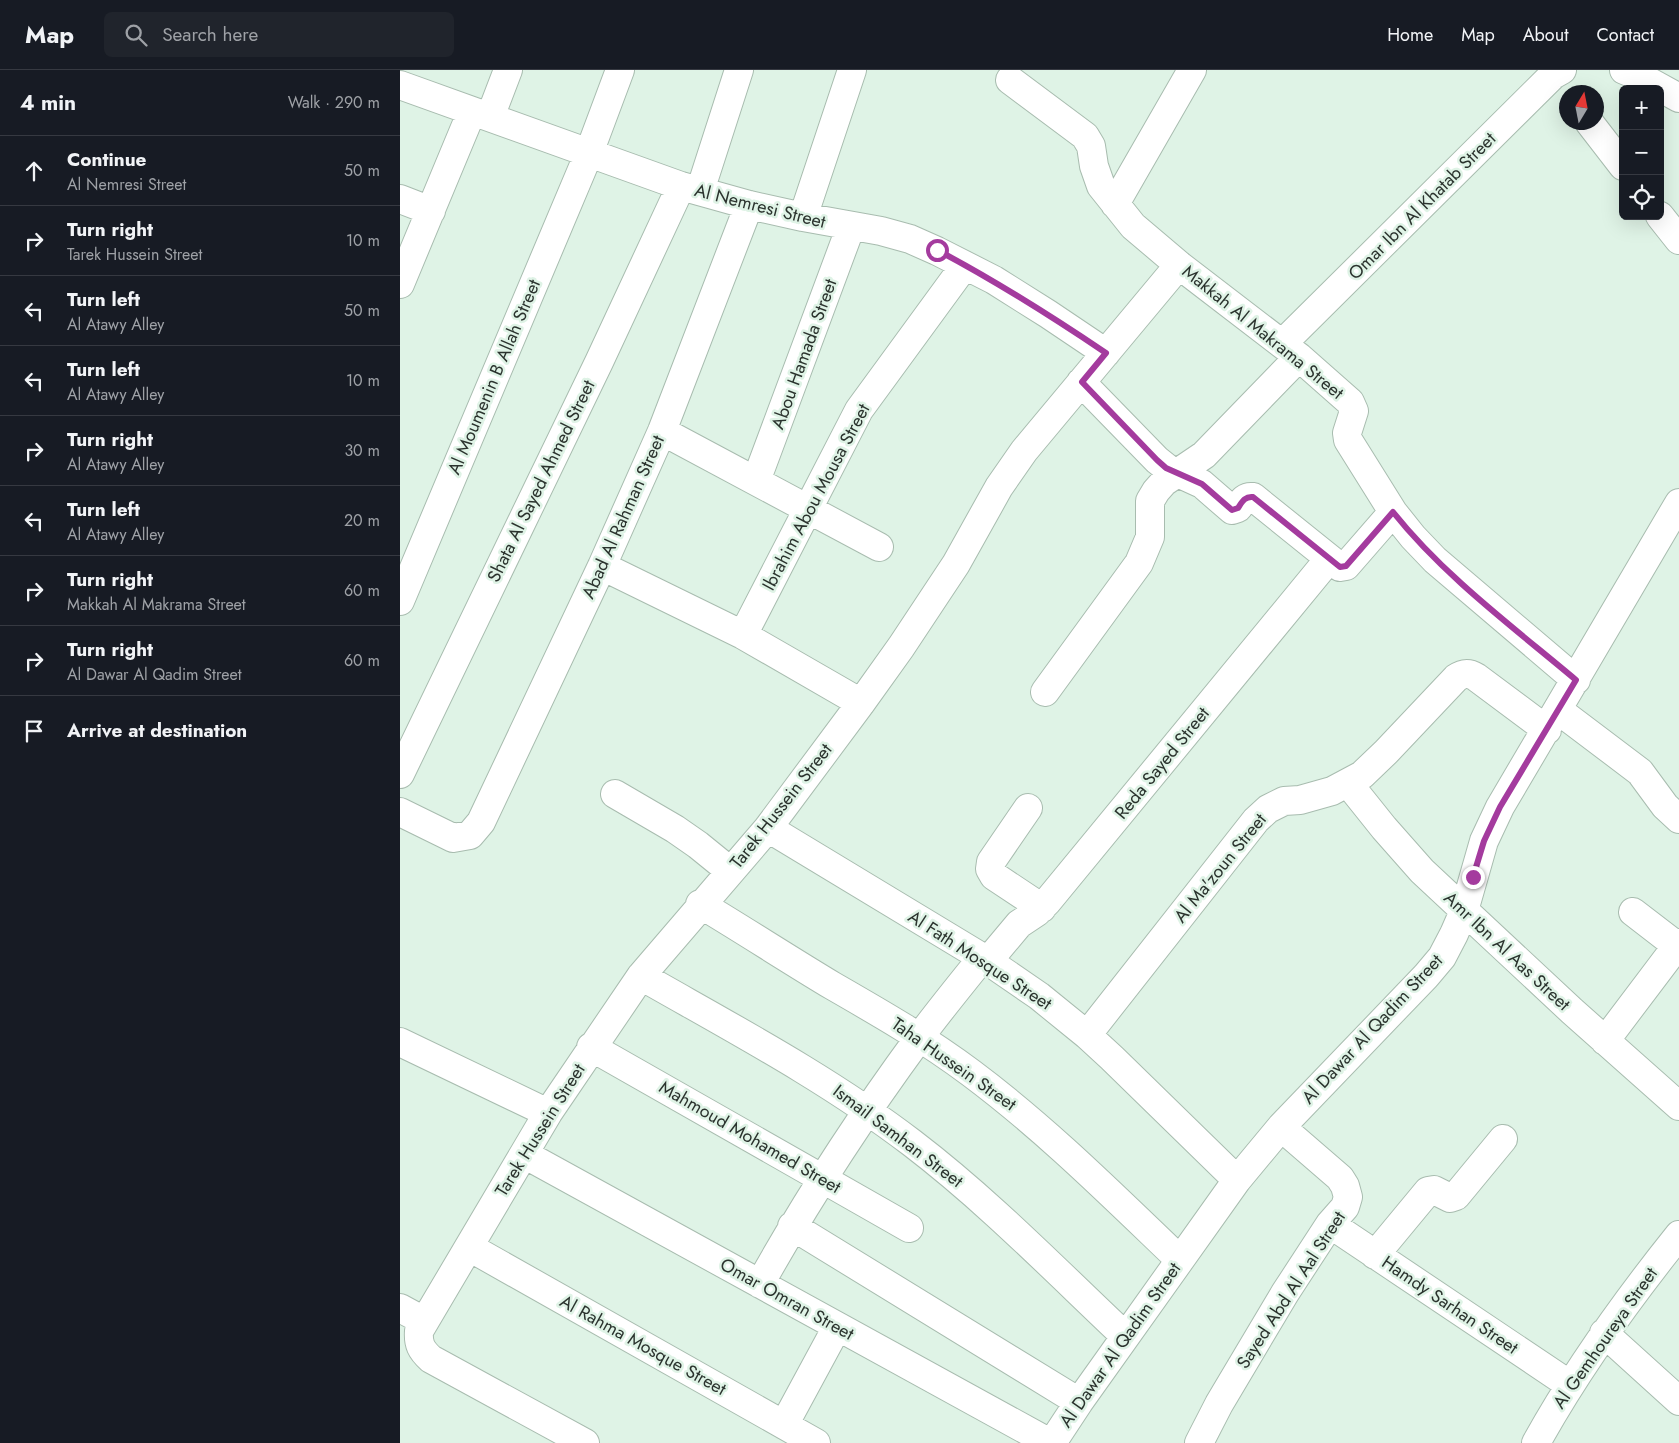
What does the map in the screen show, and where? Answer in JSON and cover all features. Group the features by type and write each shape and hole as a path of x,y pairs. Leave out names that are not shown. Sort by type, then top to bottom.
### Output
{"street":[{"path":"400,84 405,70"},
{"path":"400,284 431,211 481,114 508,70"},
{"name":"Al Moumenin B Allah Street","path":"400,601 589,153 620,70"},
{"name":"Shata Al Sayed Ahmed Street","path":"400,774 599,362 691,189 738,70"},
{"path":"802,217 852,70"},
{"path":"1115,204 1192,70"},
{"path":"1624,70 1679,98"},
{"name":"Omar Ibn Al Khatab Street","path":"1045,692 1139,563 1150,537 1150,501 1156,491 1178,473 1204,456 1291,350 1560,79"},
{"name":"Makkah Al Makrama Street","path":"1010,80 1089,141 1092,146 1094,166 1101,186 1134,226 1179,265 1291,350 1353,406 1354,416 1347,433 1348,440 1393,512 1413,537 1435,560 1576,680"},
{"name":"Al Nemresi Street","path":"400,84 691,189 749,205 802,217 881,231 910,239 937,250 965,265 1048,314 1106,353"},
{"path":"1595,130 1619,161"},
{"path":"400,199 431,211"},
{"name":"Abad Al Rahman Street","path":"400,812 453,838 470,835 481,822 602,566 662,431 749,205"},
{"path":"1663,220 1679,240"},
{"name":"Abou Hamada Street","path":"756,481 851,226"},
{"name":"Ibrahim Abou Mousa Street","path":"743,635 859,410 965,265"},
{"name":"Tarek Hussein Street","path":"584,1443 431,1359 422,1352 418,1342 419,1331 424,1321 548,1113 641,976 700,904 768,828 861,703 956,564 999,487 1024,451 1179,265"},
{"path":"1082,382 1166,468 1202,484 1232,510 1238,508 1244,499 1253,497 1340,567 1346,566 1393,512"},
{"path":"662,431 879,547"},
{"name":"Al Dawar Al Qadim Street","path":"1051,1443 1237,1180 1281,1127 1426,976 1446,949 1464,911 1484,841 1500,807 1679,503"},
{"name":"Reda Sayed Street","path":"760,1284 792,1226 822,1178 867,1110 920,1037 985,959 1019,924 1042,908 1329,560"},
{"path":"602,566 743,635 861,703"},
{"name":"Al Ma'zoun Street","path":"1087,1035 1256,820 1268,808 1284,802 1300,800 1332,791 1362,775 1462,674 1470,673 1640,772 1665,806 1679,819"},
{"name":"Amr Ibn Al Aas Street","path":"1348,783 1390,836 1422,871 1605,1041 1679,1106"},
{"path":"615,794 675,829 730,871"},
{"path":"1028,808 992,862 990,870 994,876 1042,908"},
{"name":"Al Fath Mosque Street","path":"768,828 985,959 1039,996 1087,1035 1237,1180"},
{"name":"Taha Hussein Street","path":"700,904 920,1037 970,1072 1064,1149 1180,1260"},
{"path":"1605,1041 1678,944 1633,912"},
{"name":"Ismail Samhan Street","path":"641,976 801,1068 867,1110 912,1143 989,1208 1126,1336"},
{"path":"400,1042 548,1113"},
{"name":"Mahmoud Mohamed Street","path":"591,1047 909,1228"},
{"name":"Sayed Abd Al Aal Street","path":"1199,1443 1218,1404 1280,1300 1330,1224 1345,1207 1348,1197 1345,1186 1340,1178 1281,1127"},
{"path":"1375,1255 1428,1191 1434,1190 1450,1198 1456,1196 1503,1139"},
{"name":"Omar Omran Street","path":"524,1154 1051,1443"},
{"name":"Hamdy Sarhan Street","path":"1330,1224 1570,1385"},
{"path":"792,1226 1079,1402"},
{"name":"Al Gemhoureya Street","path":"1536,1443 1570,1385 1604,1333 1635,1290 1679,1235"},
{"name":"Al Rahma Mosque Street","path":"469,1247 816,1443"},
{"path":"400,1308 424,1321"},
{"path":"784,1425 837,1326"},
{"path":"1604,1333 1679,1401"}],"route":[{"path":"937,250 994,280 1106,353 1082,382 1166,468 1202,484 1232,510 1238,508 1244,499 1253,497 1340,567 1346,566 1393,512 1435,560 1576,680 1500,807 1484,841 1473,877"}]}
